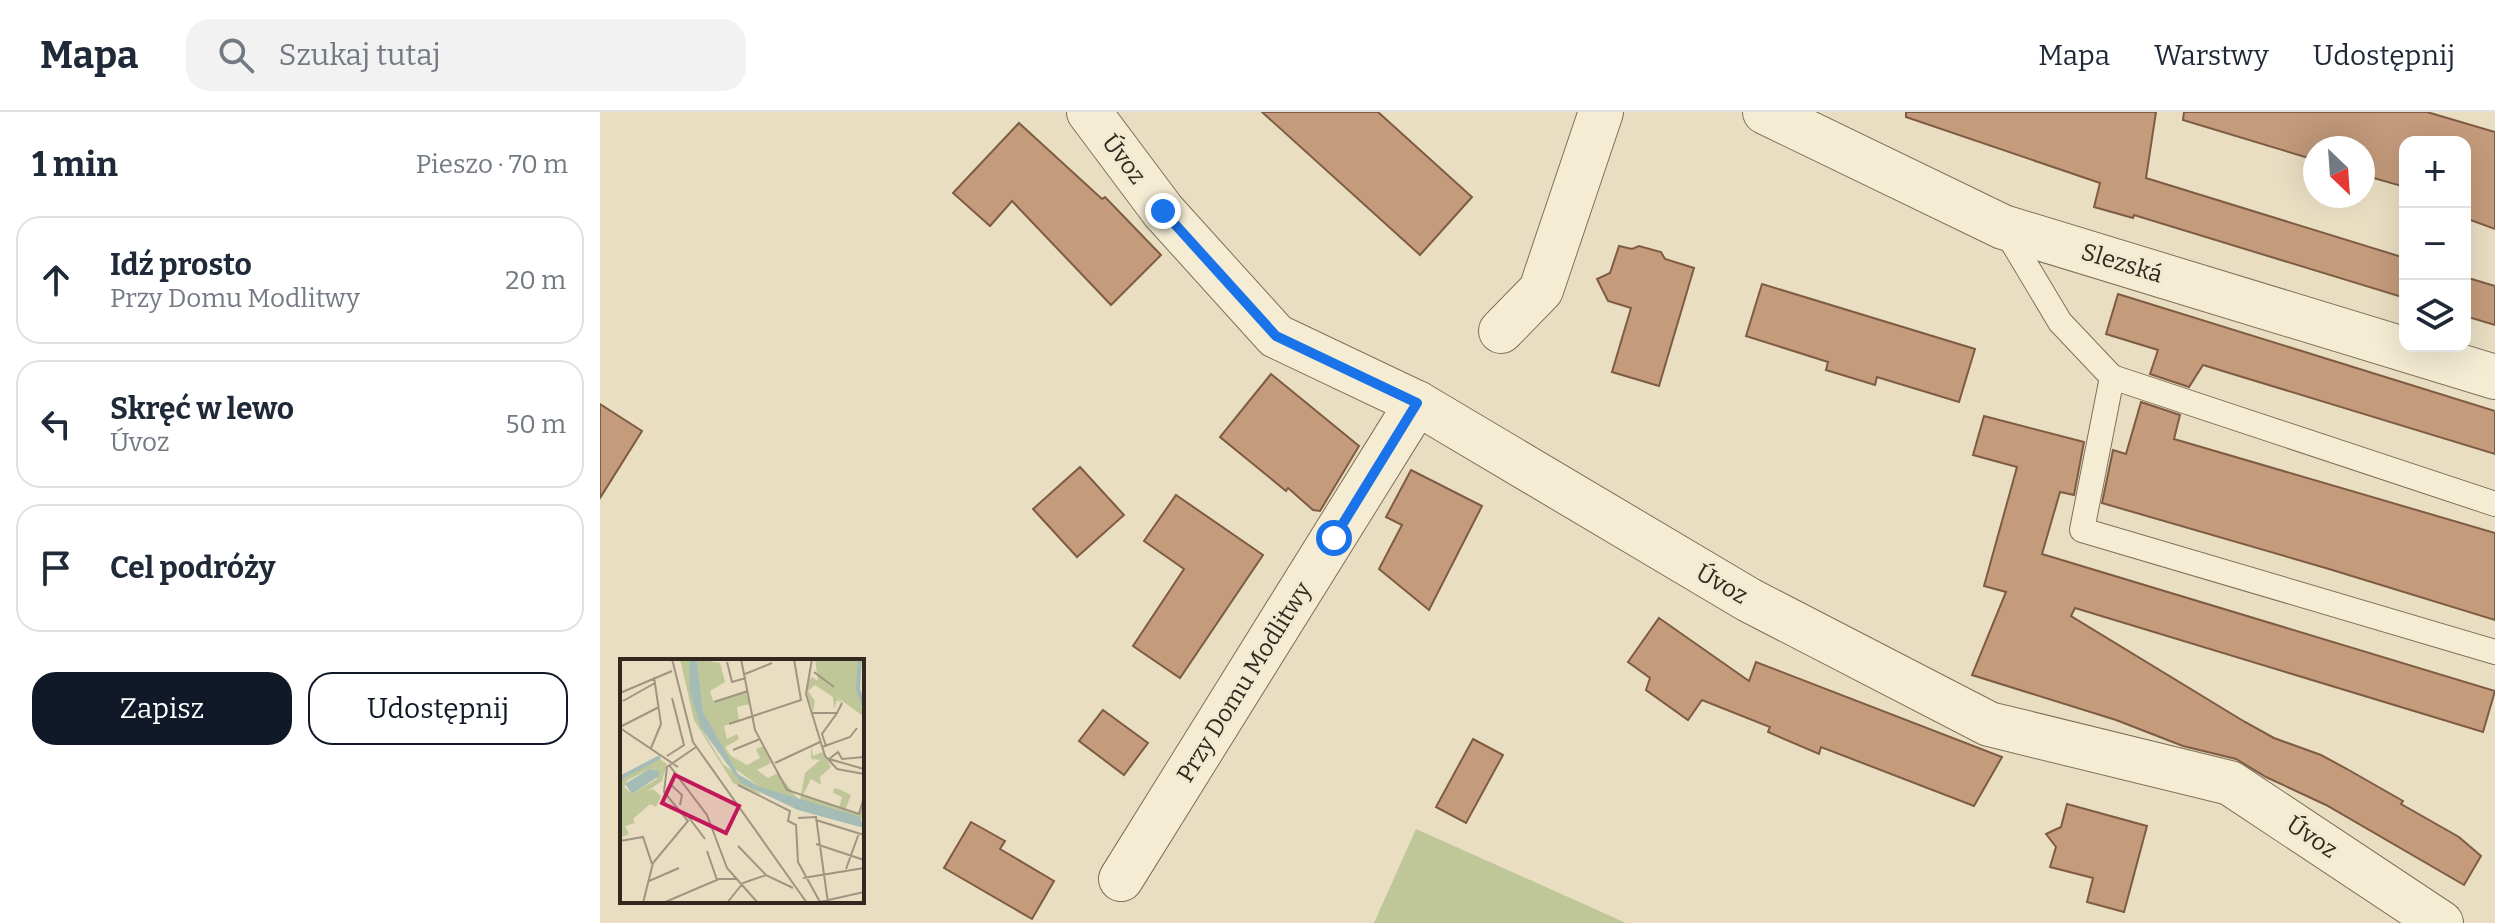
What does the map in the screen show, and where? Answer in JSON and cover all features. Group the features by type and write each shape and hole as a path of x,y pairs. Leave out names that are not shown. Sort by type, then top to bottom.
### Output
{"street":[{"name":"Úvoz","path":"1089,112 1163,211 1276,336 1417,403 1749,600 1989,724 2230,783 2441,923"},
{"path":"1501,331 1541,290 1601,112"},
{"name":"Slezská","path":"1765,112 2003,227 2495,377"},
{"name":"Przy Domu Modlitwy","path":"1121,879 1417,403"}],"lane":[{"path":"2003,227 2060,322 2112,377 2495,504"},
{"path":"2112,377 2082,530 2495,652"}],"green space":[{"path":"1416,829 1626,923 1374,923"}],"building":[{"path":"1262,112 1378,112 1472,197 1420,255"},
{"path":"1906,112 2156,112 2146,178 2399,256 2399,296 2134,215 2133,218 2094,207 2100,183 1906,117"},
{"path":"2184,112 2427,112 2495,132 2495,229 2471,220 2471,136 2399,136 2399,185 2375,178 2375,136 2303,136 2303,156 2183,120"},
{"path":"1019,123 1102,199 1105,197 1161,255 1111,305 1012,201 990,226 953,193"},
{"path":"1619,246 1632,249 1639,246 1661,252 1665,259 1694,268 1659,386 1612,372 1631,308 1608,301 1597,279 1610,273"},
{"path":"2471,279 2495,286 2495,325 2471,318"},
{"path":"1762,284 1975,349 1959,402 1877,377 1875,385 1826,370 1828,362 1746,336"},
{"path":"2118,294 2495,411 2495,454 2203,365 2189,387 2150,374 2158,350 2106,334"},
{"path":"1271,374 1359,446 1320,511 1313,510 1288,488 1286,491 1220,437"},
{"path":"2141,402 2180,415 2174,439 2495,533 2495,620 2102,503 2113,450 2126,454"},
{"path":"600,404 642,431 600,498"},
{"path":"1984,416 2084,442 2074,495 2060,492 2042,554 2495,691 2483,732 2075,608 2071,616 2245,722 2274,738 2321,755 2459,837 2481,856 2464,885 2326,805 2236,759 2183,746 2116,720 1972,675 2006,592 1984,586 2017,467 1973,455"},
{"path":"1080,467 1124,515 1077,557 1033,509"},
{"path":"1411,470 1482,506 1429,610 1379,569 1402,525 1386,517"},
{"path":"1176,495 1263,555 1180,678 1133,646 1184,569 1144,541"},
{"path":"1659,618 1749,681 1756,662 2002,757 1974,806 1821,747 1819,754 1768,732 1770,727 1702,700 1688,720 1646,690 1650,678 1628,662"},
{"path":"1103,710 1148,743 1124,775 1079,741"},
{"path":"1473,739 1503,755 1466,823 1436,807"},
{"path":"2067,804 2147,826 2124,912 2087,902 2093,878 2050,867 2056,847 2046,834 2061,827"},
{"path":"971,822 1005,841 1000,849 1054,881 1032,919 944,868"}],"route":[{"path":"1163,211 1276,336 1417,403 1334,538"}]}
